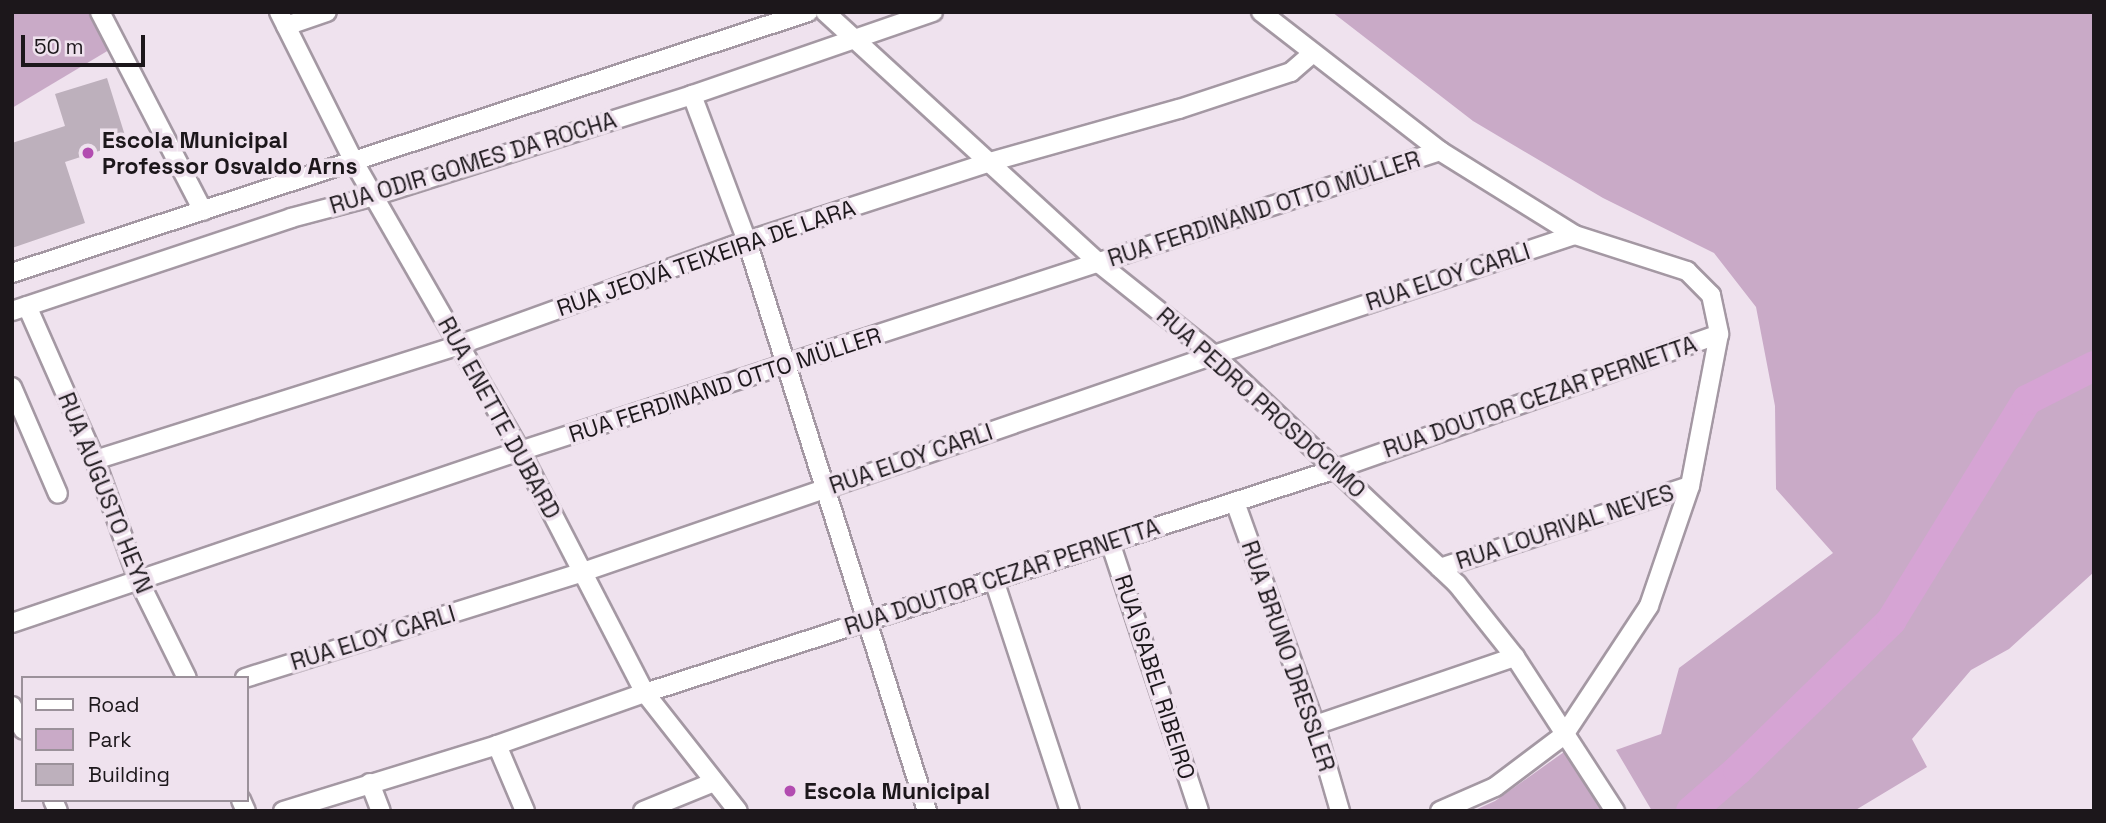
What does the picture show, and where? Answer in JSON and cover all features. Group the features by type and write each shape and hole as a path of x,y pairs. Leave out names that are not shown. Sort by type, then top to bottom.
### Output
{"street":[{"path":"100,12 203,211"},
{"path":"283,19 327,12"},
{"name":"RUA ODIR GOMES DA ROCHA","path":"12,273 808,12"},
{"name":"RUA PEDRO PROSDÓCIMO","path":"825,12 1100,264 1214,355 1457,584 1515,657 1615,811"},
{"name":"RUA ODIR GOMES DA ROCHA","path":"20,309 291,218 374,196 692,95 933,12"},
{"path":"1261,12 1440,151 1575,235 1687,271 1711,295 1718,334 1690,486 1649,606 1564,735 1495,787 1440,811"},
{"name":"RUA ENETTE DUBARD","path":"283,19 354,162 520,451 645,693 738,811"},
{"name":"RUA JEOVÁ TEIXEIRA DE LARA","path":"95,460 459,345 747,241 990,162 1180,108 1290,72 1313,53"},
{"path":"692,95 747,241 927,811"},
{"name":"RUA FERDINAND OTTO MÜLLER","path":"12,623 520,451 1440,151"},
{"name":"RUA ELOY CARLI","path":"248,677 583,572 1214,355 1575,235"},
{"name":"RUA AUGUSTO HEYN","path":"20,309 95,460 138,579 186,676"},
{"name":"RUA DOUTOR CEZAR PERNETTA","path":"283,811 497,745 645,693 1336,469 1718,334"},
{"path":"12,387 58,494"},
{"name":"RUA LOURIVAL NEVES","path":"1440,568 1690,486"},
{"name":"RUA BRUNO DRESSLER","path":"1235,502 1315,725 1340,811"},
{"name":"RUA ISABEL RIBEIRO","path":"1110,542 1199,811"},
{"path":"994,580 1070,811"},
{"path":"1315,725 1515,657"},
{"path":"12,706 21,726"},
{"path":"497,745 525,811"},
{"path":"643,811 714,782"},
{"path":"369,783 381,811"}],"green space":[{"path":"12,12 89,12 109,50 12,108"},
{"path":"1332,12 2094,12 2094,572 2009,649 1971,670 1912,739 1927,767 1854,811 1652,811 1616,750 1661,734 1679,668 1833,553 1776,489 1775,406 1756,307 1714,253 1603,198 1473,121"},
{"path":"1564,752 1602,811 1473,811 1495,801"}],"building":[{"path":"107,78 127,142 65,162 85,223 12,248 12,143 65,126 55,94"}],"waterway":[{"path":"1691,811 1738,770 1891,621 2027,400 2094,366"}],"place":[{"name":"Escola Municipal Professor Osvaldo Arns","path":"88,153"},
{"name":"Escola Municipal","path":"790,791"}]}
